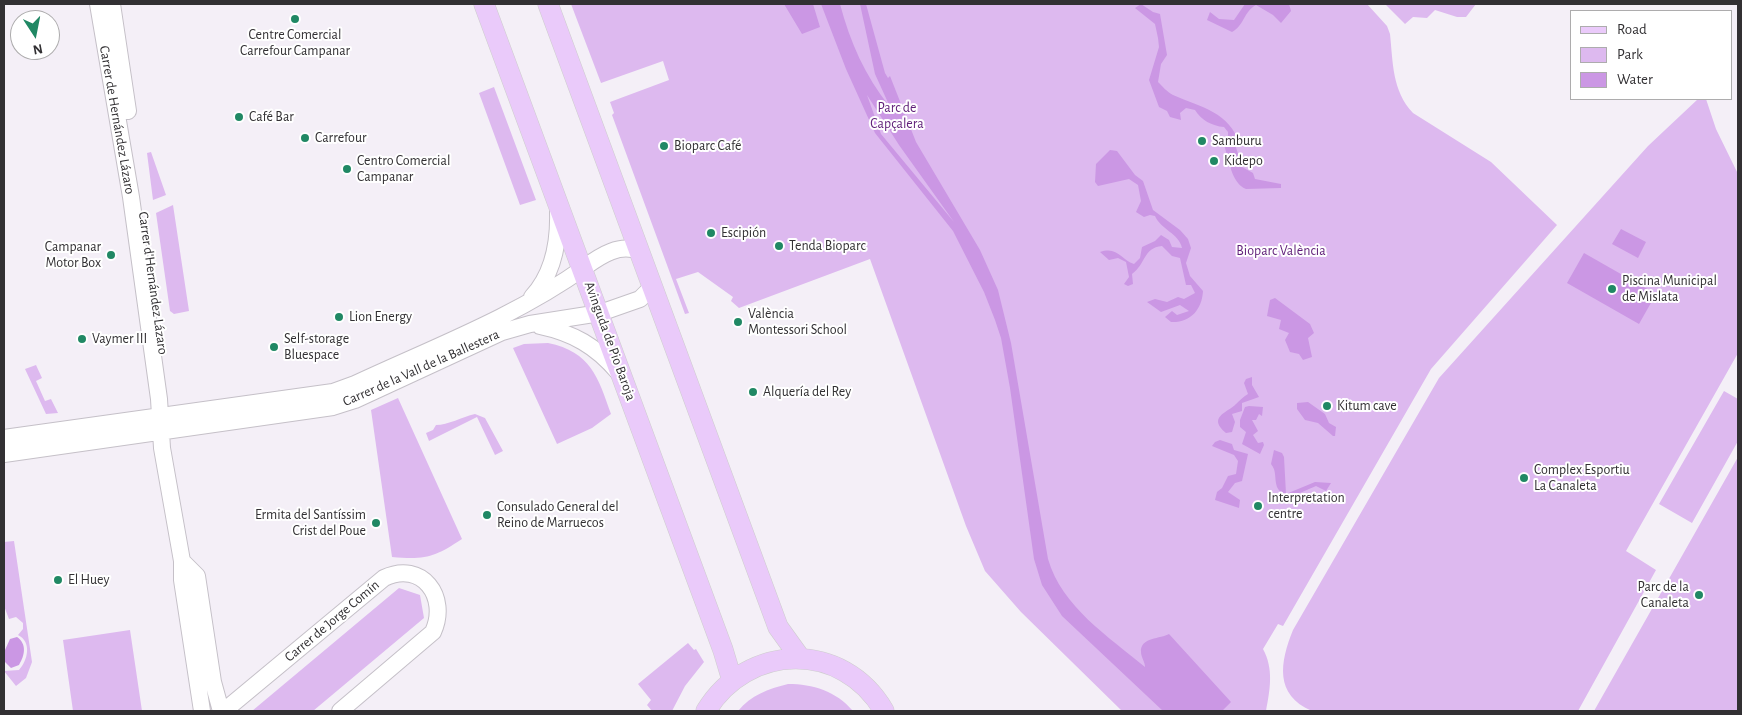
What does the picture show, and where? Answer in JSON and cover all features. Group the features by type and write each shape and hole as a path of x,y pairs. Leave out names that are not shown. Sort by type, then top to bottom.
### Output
{"main road":[{"name":"Avinguda de Pio Baroja","path":"484,4 724,650 732,680"},
{"path":"548,4 779,628 801,659"},
{"path":"706,711 721,690 732,680 761,664 778,660 801,659 824,663 845,672 870,691 884,711"}],"street":[{"name":"Carrer d'Hernández Lázaro","path":"112,4 169,398 160,424 182,561 182,580 202,711"},
{"path":"99,11 110,21 116,31"},
{"name":"Carrer de Hernández Lázaro","path":"99,11 131,197 160,424"},
{"path":"523,306 540,287 553,261 559,228 558,204"},
{"name":"Carrer de la Vall de la Ballestera","path":"4,454 160,424 187,414 333,392 355,384 523,306 597,259 621,249 634,249 640,252"},
{"name":"Carrer de la Vall de la Ballestera","path":"4,438 160,424 343,404 502,332 530,324 600,313 640,299 653,286"},
{"path":"530,324 556,329 581,339 607,360 625,383"},
{"path":"182,561 197,576 213,682 222,711"},
{"name":"Carrer de Jorge Comín","path":"222,711 384,578 401,574 412,575 423,580 433,589 439,607 439,616 433,632 340,711"}],"green space":[{"path":"571,4 1367,4 1387,26 1390,34 1397,86 1413,113 1491,162 1557,225 1431,369 1283,626 1278,624 1263,649 1270,672 1270,687 1266,711 1122,711 1021,612 985,571 966,526 870,259 739,308 731,301 733,297 698,272 676,279 689,313 685,314 612,115 614,113 610,102 669,80 663,61 601,83"},
{"path":"1385,4 1476,4 1466,17 1457,17 1435,10 1427,18 1413,17 1405,24"},
{"path":"494,87 536,200 520,205 479,93"},
{"name":"Complex Esportiu La Canaleta","path":"1697,100 1706,100 1716,129 1738,174 1738,353 1626,551 1656,570 1578,711 1312,711 1300,704 1291,696 1283,676 1285,654 1293,630 1439,378 1648,146"},
{"path":"151,152 166,195 153,200 147,153"},
{"path":"173,205 189,311 174,314 170,311 156,213"},
{"path":"548,343 563,347 574,353 591,368 602,389 611,414 592,428 557,444 513,348 524,344"},
{"path":"36,365 42,378 36,381 45,401 51,399 58,413 46,414 25,369"},
{"path":"1724,391 1738,399 1738,441 1692,523 1659,504"},
{"path":"398,398 462,539 430,556 413,558 392,557 371,410"},
{"path":"475,414 485,418 503,451 495,455 477,417 429,441 426,433 433,430 436,425"},
{"name":"Parc de la Canaleta","path":"1738,457 1738,711 1594,711"},
{"path":"14,541 32,662 26,678 16,686 4,671 19,670 25,661 27,651 25,642 18,635 23,629 23,623 16,617 9,619 4,606 4,542"},
{"path":"399,588 420,595 424,618 313,711 252,711"},
{"path":"130,630 142,711 73,711 63,640"},
{"path":"688,643 694,650 696,649 704,662 685,686 672,711 652,711 647,705 651,700 638,684"},
{"path":"788,684 806,685 824,690 839,698 853,711 738,711 760,693"}],"water":[{"path":"784,4 813,4 820,27 802,34"},
{"path":"821,4 840,4 859,58 873,83 890,107 875,74 860,4 866,4 885,73 888,78 890,76 916,142 980,250 998,290 1011,343 1048,559 1064,592 1075,606 1102,632 1145,667 1141,652 1144,644 1152,639 1169,634 1231,702 1222,711 1163,711 1062,616 1042,585 1034,559 1010,388 1001,338 995,320 984,292 953,231 875,133 846,69","holes":["867,95 899,145 954,222 881,134"]},
{"path":"1141,4 1160,14 1167,55 1161,64 1158,82 1173,95 1213,112 1222,118 1235,134 1240,145 1235,144 1242,167 1253,173 1255,179 1281,184 1281,188 1246,189 1241,186 1237,182 1229,163 1224,145 1228,139 1228,132 1224,127 1207,122 1195,110 1186,108 1180,113 1181,120 1170,117 1167,111 1159,107 1149,80 1159,47 1158,38 1155,24 1135,8"},
{"path":"1245,4 1289,4 1291,11 1281,23 1273,15 1256,5 1232,32 1207,20 1210,12 1219,19 1234,20"},
{"path":"1110,150 1117,151 1135,175 1143,181 1153,210 1180,230 1188,239 1191,248 1186,263 1190,276 1203,291 1200,304 1189,318 1178,322 1171,322 1165,317 1172,311 1177,315 1189,311 1180,305 1161,312 1147,302 1155,299 1167,302 1178,297 1184,299 1195,293 1191,285 1186,285 1180,258 1172,256 1162,246 1156,247 1148,253 1137,270 1132,274 1133,284 1128,286 1124,284 1129,277 1126,262 1118,258 1109,260 1100,252 1115,252 1134,264 1140,258 1142,247 1155,241 1161,235 1169,240 1172,247 1182,248 1174,235 1161,225 1155,216 1144,217 1136,212 1141,201 1138,185 1129,179 1098,186 1095,182 1096,164"},
{"path":"1621,229 1646,242 1638,258 1612,244"},
{"name":"Piscina Municipal de Mislata","path":"1584,253 1656,294 1639,324 1567,283"},
{"path":"1275,298 1310,324 1314,333 1308,338 1312,357 1303,360 1299,354 1290,352 1285,340 1289,333 1279,329 1281,320 1267,316 1270,300"},
{"path":"1252,377 1252,385 1259,397 1242,403 1242,411 1232,414 1235,422 1232,432 1226,433 1218,423 1218,419 1248,394 1244,383 1246,379"},
{"path":"1308,402 1325,414 1329,423 1336,427 1335,436 1318,423 1305,420 1297,409 1297,403"},
{"path":"1245,407 1263,407 1262,416 1259,414 1256,420 1252,420 1258,431 1253,435 1258,443 1263,442 1264,445 1260,454 1242,444 1246,432 1240,427 1240,420"},
{"path":"1220,440 1232,444 1234,450 1248,454 1242,481 1235,483 1228,492 1240,500 1239,508 1215,500 1217,492 1222,488 1228,476 1236,474 1238,461 1234,455 1212,446"},
{"path":"1274,450 1282,453 1284,457 1286,494 1315,482 1331,483 1326,491 1316,486 1301,493 1290,495 1285,495 1281,492 1277,487 1274,469 1271,464"},
{"path":"17,637 24,646 24,654 19,665 11,668 5,662 5,650 10,639"}],"place":[{"name":"Centre Comercial Carrefour Campanar","path":"295,19"},
{"name":"Café Bar","path":"239,117"},
{"name":"Carrefour","path":"305,138"},
{"name":"Samburu","path":"1202,141"},
{"name":"Bioparc Café","path":"664,146"},
{"name":"Kidepo","path":"1214,161"},
{"name":"Centro Comercial Campanar","path":"347,169"},
{"name":"Escipión","path":"711,233"},
{"name":"Tenda Bioparc","path":"779,246"},
{"name":"Campanar Motor Box","path":"111,255"},
{"name":"Piscina Municipal de Mislata","path":"1612,289"},
{"name":"Lion Energy","path":"339,317"},
{"name":"València Montessori School","path":"738,322"},
{"name":"Vaymer III","path":"82,339"},
{"name":"Self-storage Bluespace","path":"274,347"},
{"name":"Alquería del Rey","path":"753,392"},
{"name":"Kitum cave","path":"1327,406"},
{"name":"Complex Esportiu La Canaleta","path":"1524,478"},
{"name":"Interpretation centre","path":"1258,506"},
{"name":"Consulado General del Reino de Marruecos","path":"487,515"},
{"name":"Ermita del Santíssim Crist del Poue","path":"376,523"},
{"name":"El Huey","path":"58,580"},
{"name":"Parc de la Canaleta","path":"1699,595"}],"park label":[{"name":"Parc de Capçalera","path":"897,116"},
{"name":"Bioparc València","path":"1281,251"}]}
